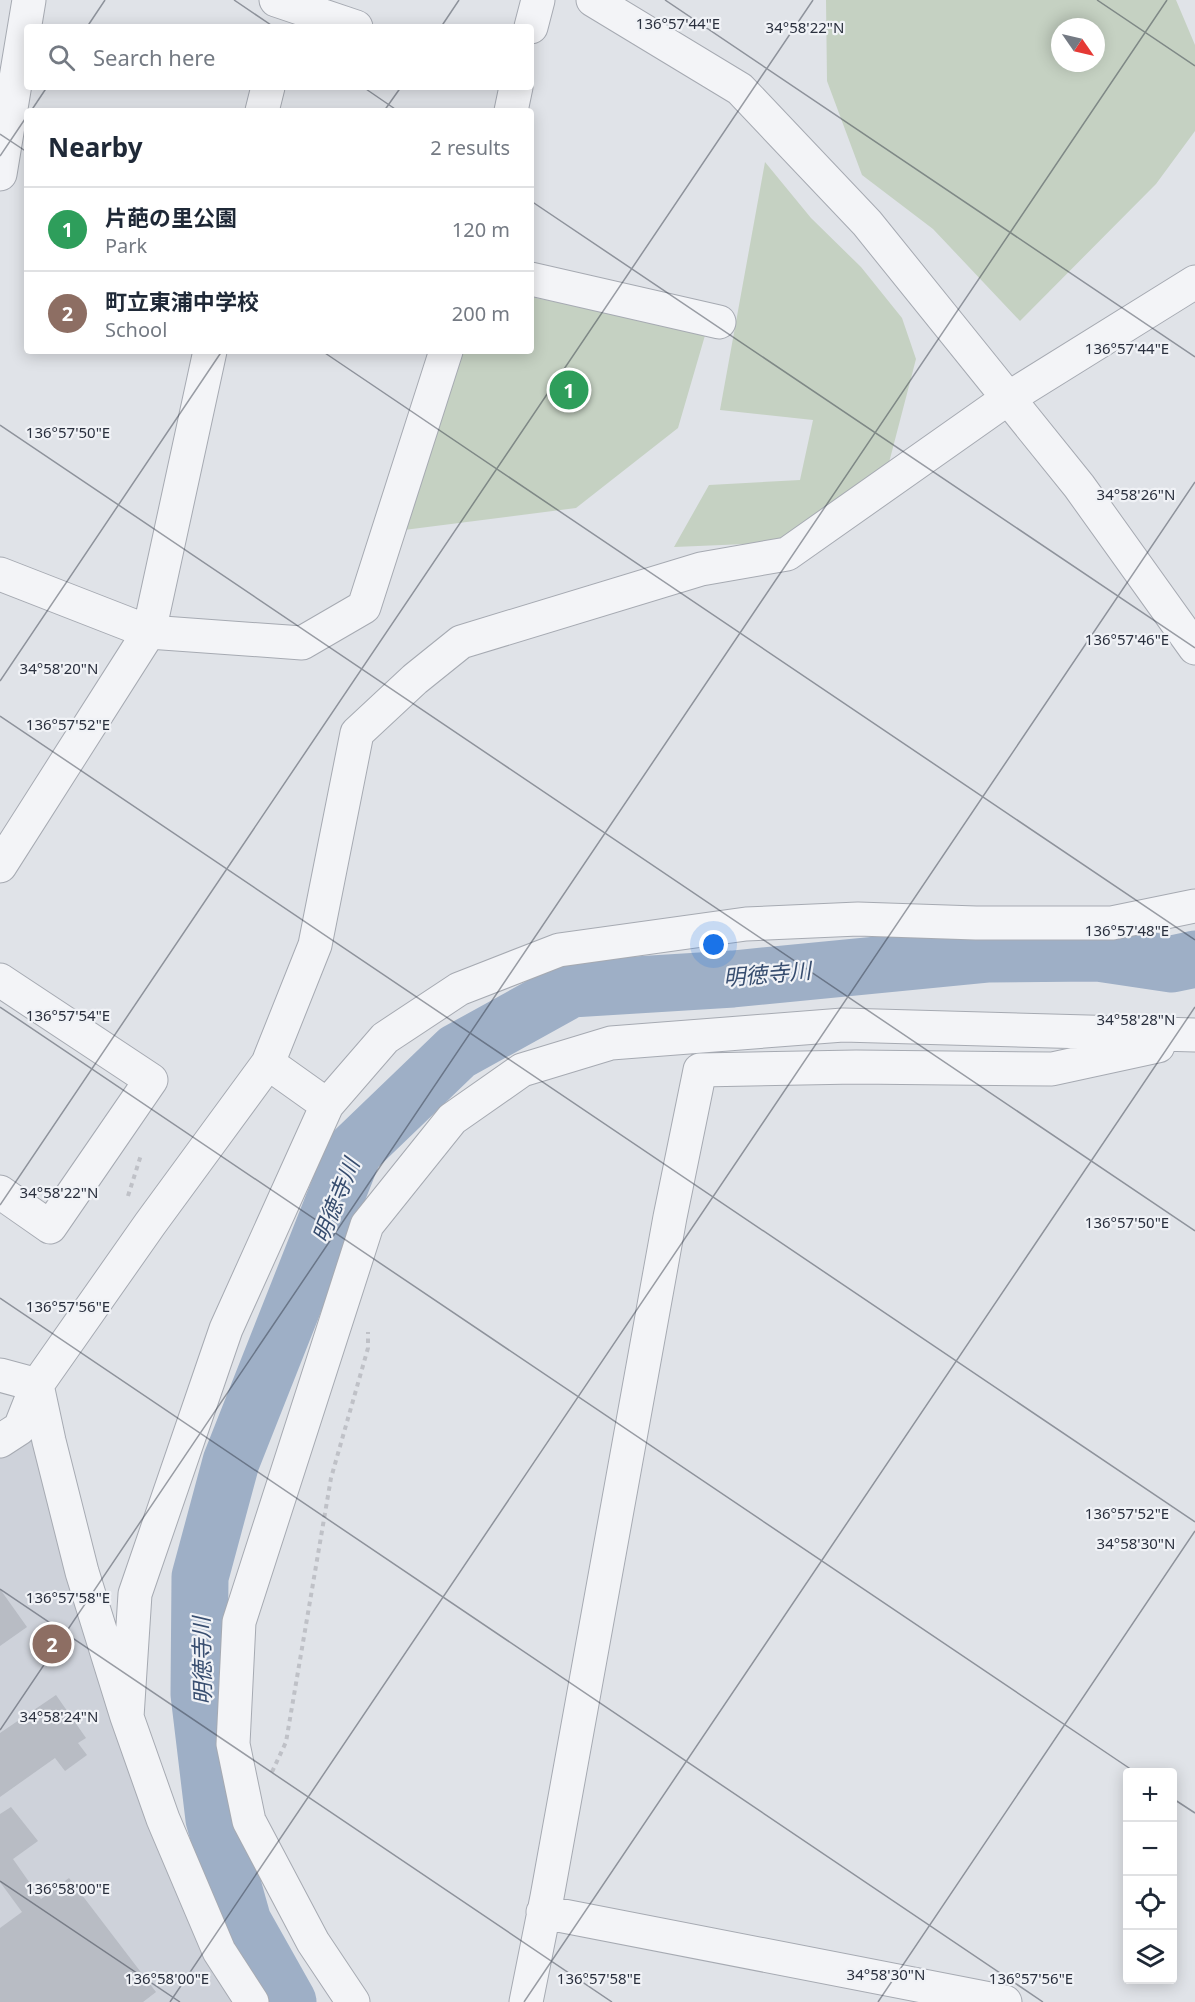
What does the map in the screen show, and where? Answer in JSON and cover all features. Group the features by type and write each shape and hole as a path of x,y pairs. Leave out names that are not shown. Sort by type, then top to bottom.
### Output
{"street":[{"path":"0,174 9,69 29,0"},
{"path":"532,24 538,0"},
{"path":"593,0 740,89 867,223 1079,486 1195,648"},
{"path":"281,10 343,24"},
{"path":"263,108 266,90"},
{"path":"512,108 515,90"},
{"path":"534,280 719,322"},
{"path":"0,1441 20,1428 37,1385 150,1224 268,1064 315,945 357,733 415,679 461,642 701,569 787,554 1007,399 1195,282"},
{"path":"0,866 149,632 209,354"},
{"path":"0,573 149,632 302,643 364,607 445,354"},
{"path":"127,1717 135,1594 226,1329 327,1105 385,1038 459,989 559,950 746,924 858,920 1112,923 1195,906"},
{"path":"0,980 151,1080 50,1227 0,1192"},
{"path":"353,2002 313,1942 249,1821 233,1744 239,1622 368,1225 453,1119 522,1071 611,1043 843,1025 1195,1036"},
{"path":"526,2002 670,1217 700,1070 856,1067 1052,1069 1195,1036"},
{"path":"268,1064 327,1105"},
{"path":"0,1375 37,1385"},
{"path":"37,1385 82,1572 127,1717 163,1819 219,1951 252,2002"},
{"path":"543,1912 1005,2002"}],"path":[{"path":"126,1202 144,1145"},
{"path":"249,1821 286,1742 331,1478 368,1348 368,1326"}],"shaded area":[{"path":"20,1428 49,1441 82,1572 252,2002 0,2002 0,1441"}],"green space":[{"path":"826,0 1176,0 1195,45 1195,131 1156,184 1020,321 933,229 862,175 827,81"},
{"path":"765,162 811,218 861,267 902,318 916,359 885,478 773,543 674,547 709,485 800,480 813,420 720,410"},
{"path":"534,298 706,332 678,428 576,508 404,530 460,354 534,354"}],"building":[{"path":"0,1589 27,1627 0,1646"},
{"path":"56,1695 86,1738 78,1743 87,1755 65,1771 55,1758 0,1797 0,1733"},
{"path":"11,1807 38,1841 13,1859 41,1899 69,1878 156,1992 143,2002 0,2002 0,1928 22,1912 0,1882 0,1814"}],"waterway":[{"name":"明徳寺川","path":"288,2002 243,1922 214,1819 199,1694 200,1577 231,1462 354,1151 457,1052 571,989 733,979 989,954 1098,953 1172,964 1195,959"}],"place":[{"name":"片葩の里公園","path":"569,390"},
{"name":"町立東浦中学校","path":"52,1644"}]}
